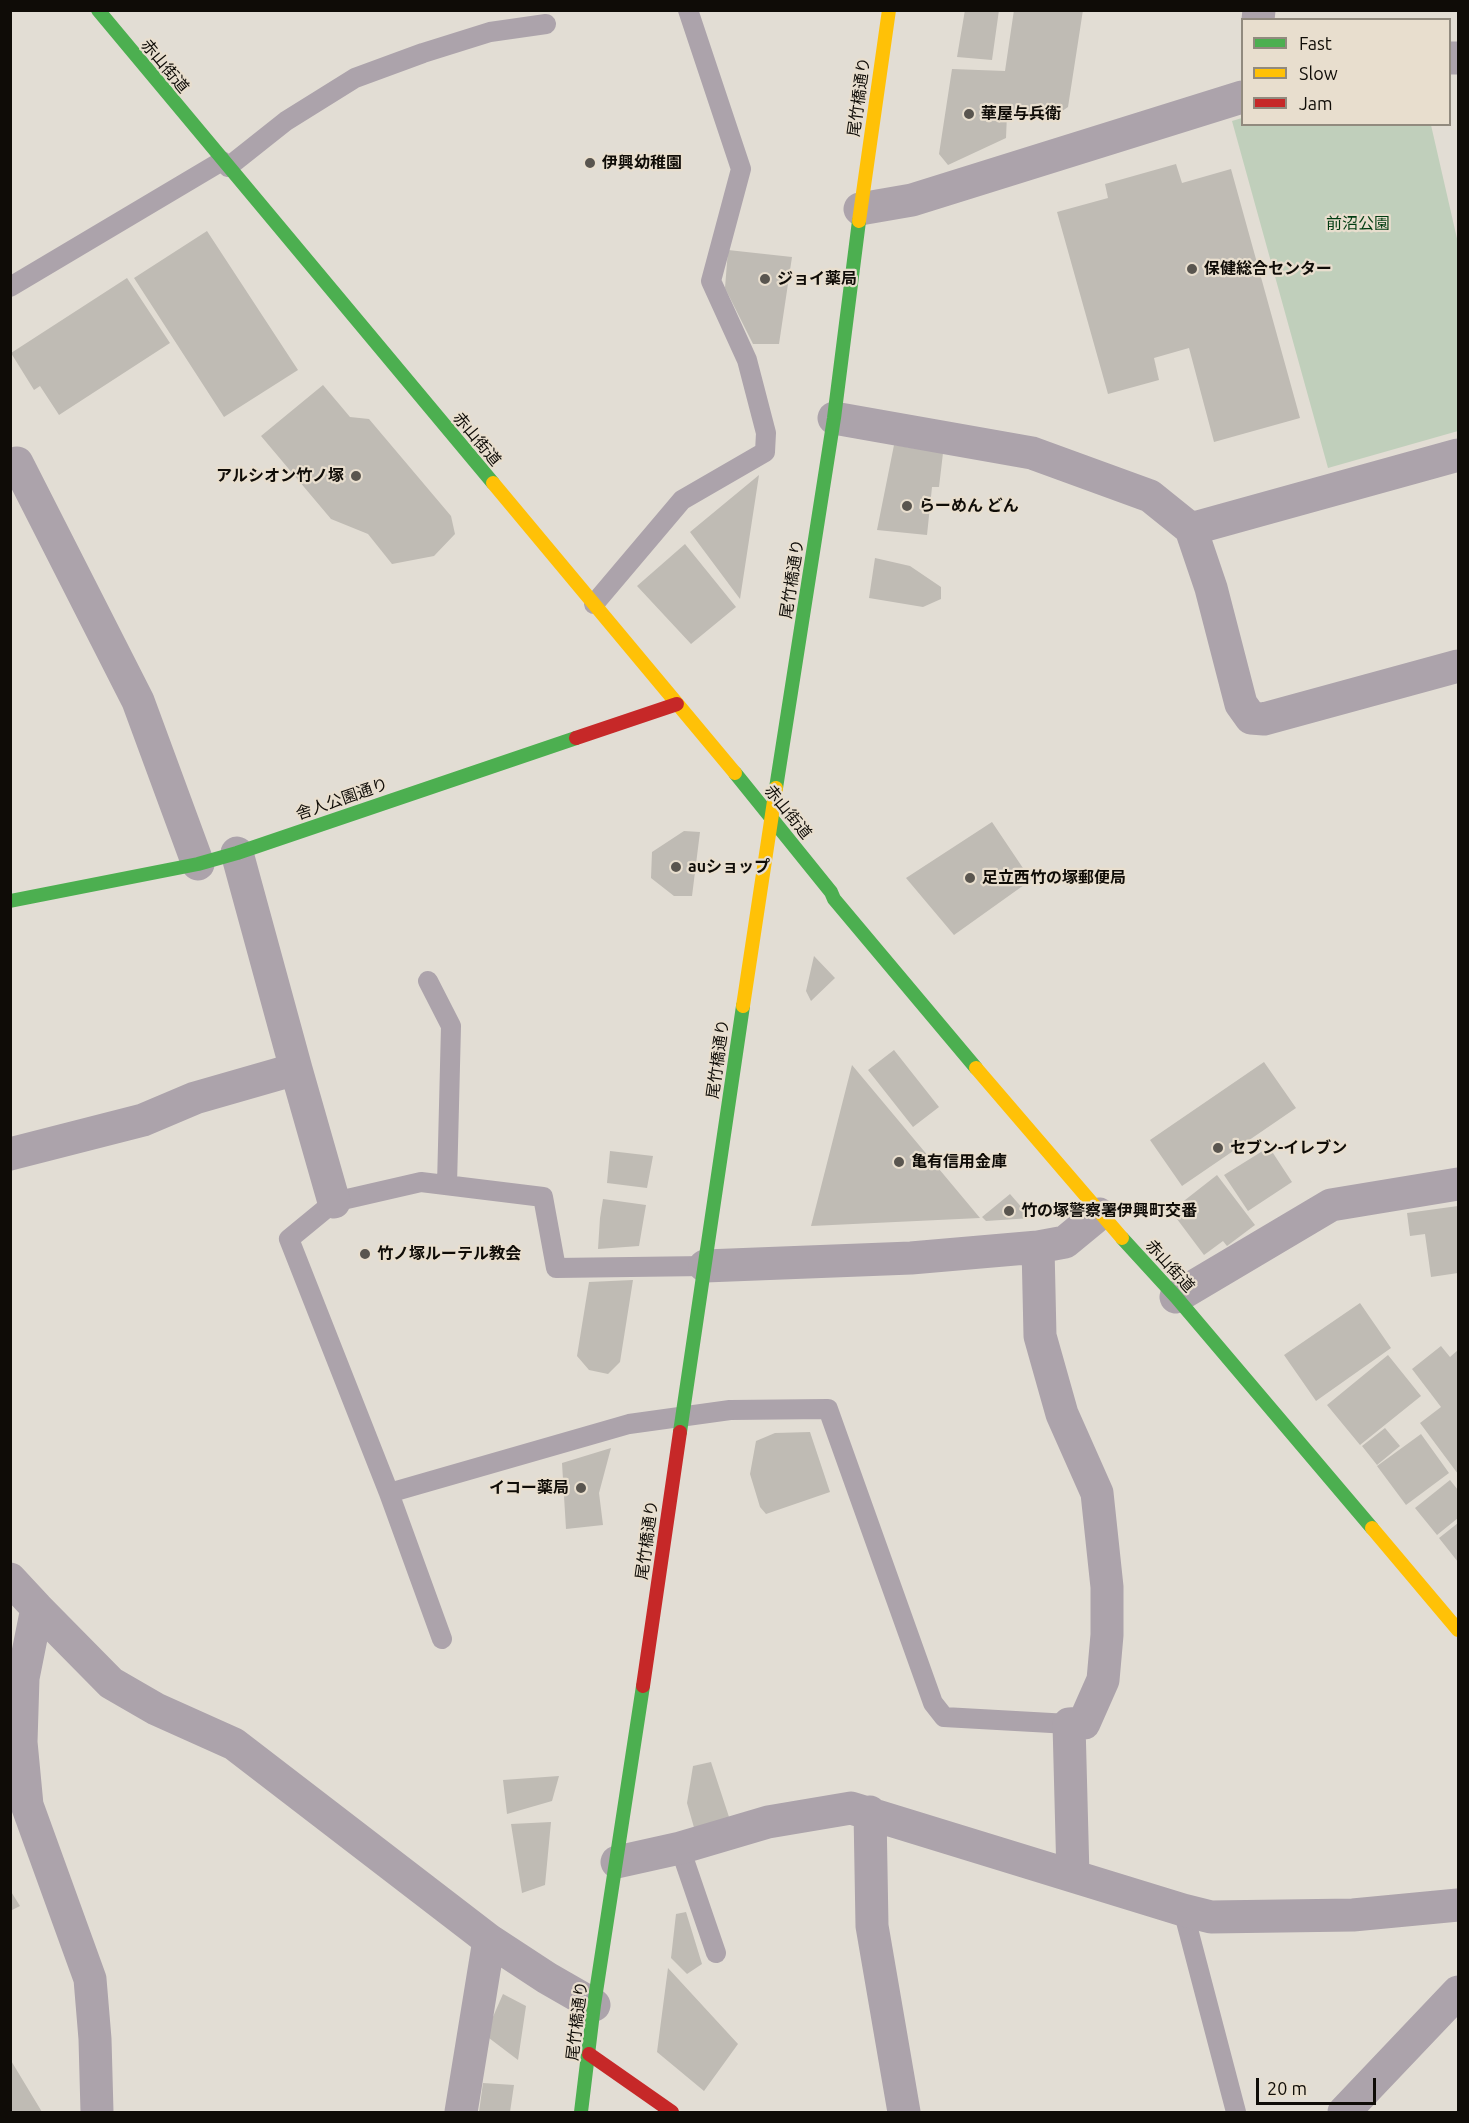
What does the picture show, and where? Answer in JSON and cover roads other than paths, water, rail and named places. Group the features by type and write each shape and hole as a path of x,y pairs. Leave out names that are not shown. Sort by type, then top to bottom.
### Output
{"street":[{"name":"赤山街道","path":"98,10 771,816 831,892 834,899 1099,1214 1176,1297 1458,1630"},
{"name":"尾竹橋通り","path":"581,2112 590,2054 594,2005 771,816 834,418 860,209 889,10"},
{"path":"860,209 912,200 1241,98"},
{"path":"834,418 1032,453 1150,496 1191,529 1211,588 1241,704 1251,718 1264,719 1458,666"},
{"path":"1191,529 1458,455"},
{"path":"10,466 17,464 138,701 198,864"},
{"name":"舎人公園通り","path":"10,901 198,864 237,853 677,704"},
{"path":"237,853 334,1202"},
{"path":"10,1154 143,1120 195,1098 296,1069"},
{"path":"1176,1297 1331,1205 1458,1184"},
{"path":"705,1266 911,1258 1038,1247 1065,1242 1099,1214"},
{"path":"1038,1247 1040,1336 1062,1414 1097,1493 1107,1587 1107,1635 1103,1680 1084,1723 1069,1724 1073,1876"},
{"path":"10,1579 111,1683 156,1709 234,1744 489,1940 594,2005"},
{"path":"37,1608 23,1678 21,1742 27,1805 90,1979 95,2039 97,2112"},
{"path":"617,1862 681,1848 768,1822 851,1808 1211,1917 1353,1915 1458,1905"},
{"path":"870,1812 872,1926 904,2112"},
{"path":"461,2112 489,1940"},
{"path":"1344,2112 1458,1992"},
{"path":"590,2054 672,2112"}],"lane":[{"path":"594,604 682,500 765,452 766,433 747,360 711,281 741,169 688,10"},
{"path":"10,287 225,164 286,121 355,78 490,32 546,24"},
{"path":"428,981 451,1026 447,1185"},
{"path":"442,1639 389,1493 289,1239 334,1202 421,1182 543,1197 556,1269 705,1266"},
{"path":"389,1493 629,1424 730,1410 828,1409 933,1703 944,1717 1069,1724"},
{"path":"1441,1610 1458,1596"},
{"path":"681,1848 716,1953"},
{"path":"1183,1910 1236,2112"}],"place":[{"name":"華屋与兵衛","path":"969,114"},
{"name":"伊興幼稚園","path":"590,163"},
{"name":"保健総合センター","path":"1192,269"},
{"name":"ジョイ薬局","path":"765,279"},
{"name":"アルシオン竹ノ塚","path":"356,476"},
{"name":"らーめん どん","path":"907,506"},
{"name":"auショップ","path":"676,867"},
{"name":"足立西竹の塚郵便局","path":"970,878"},
{"name":"セブン-イレブン","path":"1218,1148"},
{"name":"亀有信用金庫","path":"899,1162"},
{"name":"竹の塚警察署伊興町交番","path":"1009,1211"},
{"name":"竹ノ塚ルーテル教会","path":"365,1254"},
{"name":"イコー薬局","path":"581,1488"}],"park label":[{"name":"前沼公園","path":"1358,224"}]}
